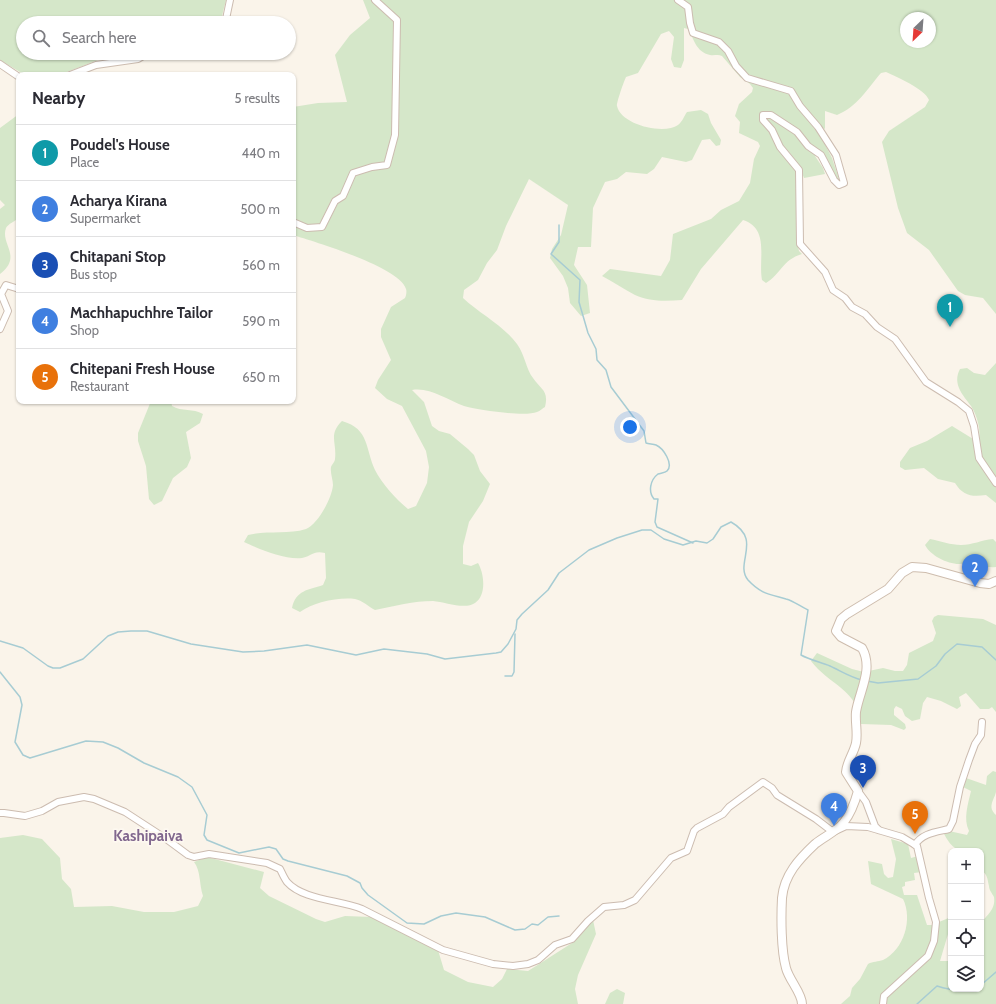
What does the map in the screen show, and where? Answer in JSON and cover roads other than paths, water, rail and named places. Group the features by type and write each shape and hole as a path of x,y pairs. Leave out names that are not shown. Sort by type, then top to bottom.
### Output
{"main road":[{"path":"802,1004 802,999 788,973 783,949 784,888 786,879 792,868 815,844 843,823 850,813 858,791 846,772 847,763 856,744 856,710 863,690 866,660 862,648 840,637 836,631 837,627 846,614 888,589 907,570 918,567 980,583 989,584 996,581"}],"street":[{"path":"227,16 230,0"},
{"path":"296,223 307,228 322,227 335,201 343,196 353,173 372,167 387,165 391,156 394,135 397,20 375,0"},
{"path":"678,0 688,7 693,33 719,42 728,51 736,66 747,78 791,91 800,106 818,127 836,156 844,183 839,185 834,180 821,156 808,146 797,132 771,115 763,115 762,120 772,130 780,147 800,170 800,244 825,272 832,290 844,298 852,307 864,314 877,327 895,339 926,382 958,402 968,411 974,426 979,458 996,483"},
{"path":"78,72 96,65 131,60"},
{"path":"0,64 16,75"},
{"path":"0,329 8,311 1,294 6,285 16,288"},
{"path":"915,845 919,839 935,831 949,829 953,821 960,787 975,744 981,734 982,722"},
{"path":"0,814 4,812 25,816 42,811 58,802 84,797 94,799 124,812 165,838 188,855 194,857 209,854 267,863 280,868 286,881 299,891 318,898 352,904 443,950 487,962 513,966 528,964 538,960 555,945 572,939 588,921 604,907 624,905 635,900 672,858 687,851 694,831 723,814 729,807 746,796 763,782 772,788 778,795 816,819 833,832 846,826 857,825 902,837 917,846 921,857 929,898 935,912 935,936 928,956 884,996 884,1004"},
{"path":"858,791 866,802 875,826 880,831"}],"waterway":[{"path":"559,225 559,242 551,254 580,280 579,302 588,333 596,349 597,360 606,370 611,387 644,431 646,443 656,445 667,456 669,468 664,473 658,474 653,479 651,486 652,496 654,499 658,499 655,522 657,527 693,543"},
{"path":"0,641 23,648 53,668 60,668 83,659 108,636 118,632 131,631 147,631 191,644 243,652 264,651 307,645 356,655 384,649 427,654 445,659 496,653 501,652 508,644 516,629 517,620 548,590 559,573 589,550 617,538 642,530 651,530 664,539 683,545 696,541 707,543 713,539 721,527 731,522 740,529 745,536 747,544 744,566 748,580 761,591 789,600 808,610 801,655 862,680"},
{"path":"505,676 512,676 514,672 515,634"},
{"path":"867,681 878,683 918,679 936,666 945,654 957,644 982,647 996,660"},
{"path":"0,672 20,697 22,705 15,742 23,755 30,758 86,741 103,742 118,748 144,763 178,777 192,787 207,815 204,835 207,840 239,853 269,847 276,849 283,859 288,861 347,876 360,883 368,895 407,923 424,924 441,916 456,913 485,917 515,930 525,929 532,924 538,925 548,917 559,916"},
{"path":"984,982 996,972"},
{"path":"917,1004 937,986 948,988"}],"place":[{"name":"Poudel's House","path":"950,327"},
{"name":"Acharya Kirana","path":"975,587"},
{"name":"Chitapani Stop","path":"863,788"},
{"name":"Machhapuchhre Tailor","path":"834,826"},
{"name":"Chitepani Fresh House","path":"915,834"}],"district":[{"name":"Kashipaiva","path":"148,836"}]}
